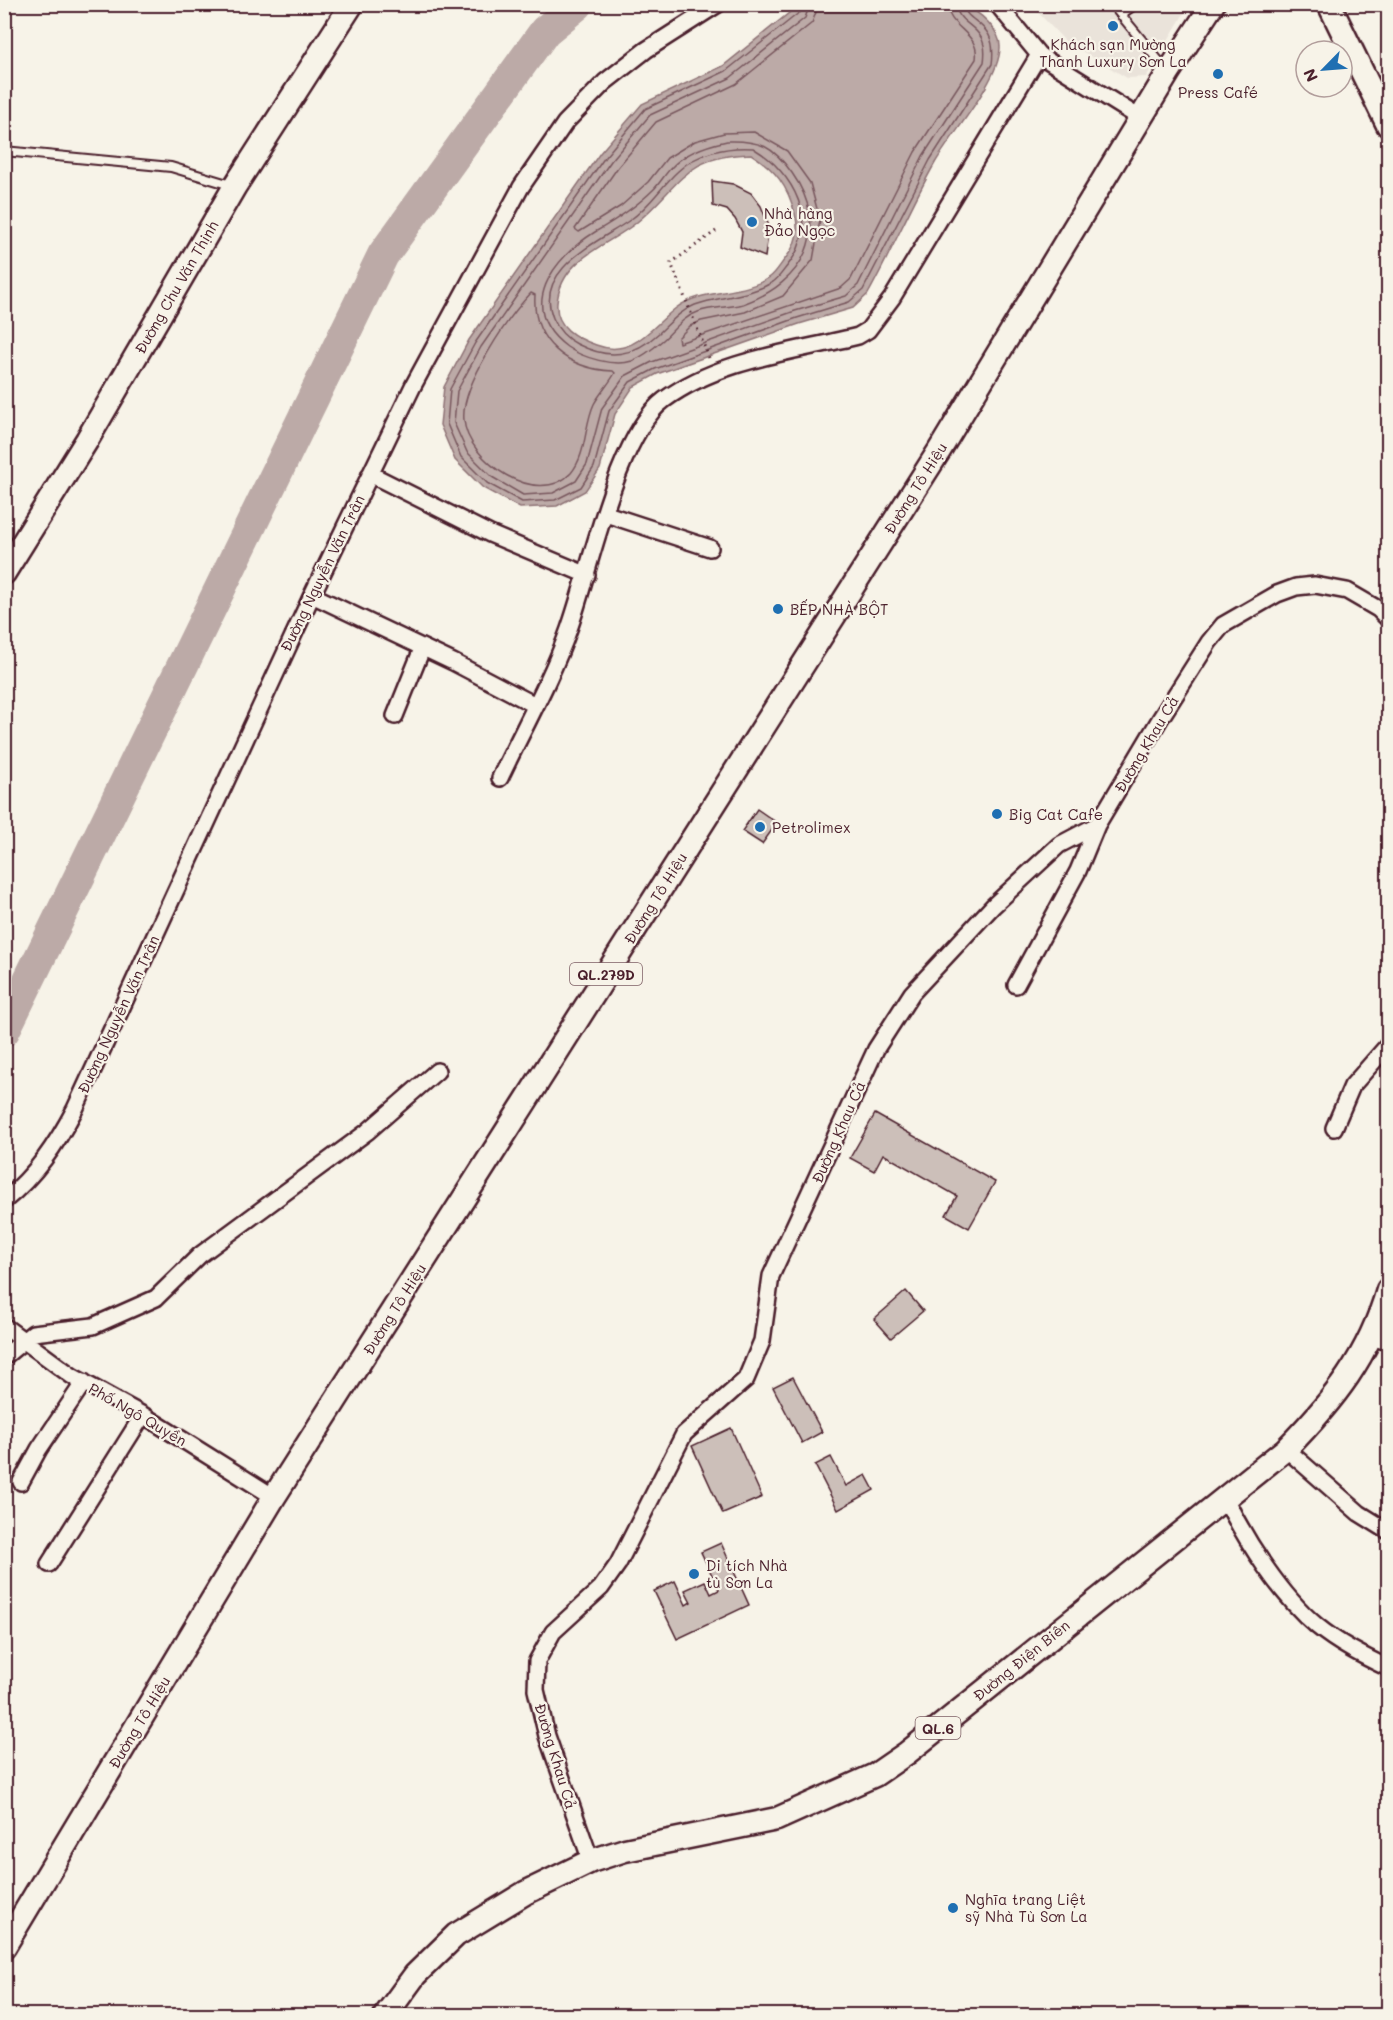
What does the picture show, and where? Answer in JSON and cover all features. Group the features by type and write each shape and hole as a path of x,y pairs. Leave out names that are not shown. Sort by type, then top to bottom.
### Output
{"main road":[{"name":"Đường Chu Văn Thịnh","path":"4,573 87,440 235,186 352,4"},
{"name":"Đường Tô Hiệu","path":"4,1947 274,1497 939,451 1140,118 1213,4"},
{"path":"1329,4 1389,125"},
{"name":"Đường Điện Biên","path":"385,2016 415,1975 456,1935 525,1893 591,1861 625,1850 777,1819 875,1775 907,1753 1015,1664 1226,1500 1286,1449 1332,1401 1380,1339 1389,1290"}],"street":[{"name":"Đường Nguyễn Văn Trân","path":"4,1201 39,1167 57,1144 370,474 442,330 520,187 545,149 583,103 619,70 646,50 718,4"},
{"path":"997,4 1039,56 1140,118"},
{"path":"500,778 569,630 633,438 645,419 663,401 682,389 734,367 788,351 858,336 868,330 892,298 1039,56"},
{"path":"370,474 490,534 587,575"},
{"path":"606,514 710,548"},
{"name":"Đường Khau Cả","path":"591,1861 547,1736 536,1690 537,1660 553,1632 601,1588 618,1564 684,1434 746,1379 762,1341 771,1276 876,1049 892,1020 912,993 959,942 1040,860 1059,846 1097,825 1160,719 1209,642 1223,625 1276,594 1296,587 1315,585 1347,591 1378,609 1389,619"},
{"path":"312,595 535,705"},
{"path":"395,716 422,649"},
{"path":"1016,985 1078,871 1097,825"},
{"path":"1334,1128 1352,1086 1389,1045"},
{"path":"4,1357 33,1333 93,1326 156,1298 200,1256 367,1132 437,1071"},
{"name":"Phố Ngô Quyền","path":"4,1326 84,1382 143,1415 274,1497"},
{"path":"21,1482 39,1449 84,1382"},
{"path":"48,1564 143,1415"},
{"path":"1286,1449 1359,1513 1389,1531"},
{"path":"1226,1500 1258,1553 1298,1608 1317,1626 1347,1647 1389,1668"}],"lane":[{"path":"1112,4 1168,73"},
{"path":"1121,14 1136,4"},
{"path":"4,151 171,167 235,186"}],"path":[{"path":"711,363 671,263 716,231"}],"shaded area":[{"name":"Khách sạn Mường Thanh Luxury Sơn La","path":"1031,5 1189,5 1146,77 1127,78 1065,41"}],"water":[{"path":"799,5 963,5 988,22 997,35 1000,48 998,61 984,91 935,163 868,294 853,308 799,324 657,374 633,387 615,414 600,469 585,491 557,506 520,508 483,488 455,460 440,425 444,387 469,340 600,153 642,104 723,66","holes":["751,154 774,172 779,179 789,195 796,220 797,232 794,244 772,275 747,287 710,294 686,302 641,339 621,348 609,348 588,342 574,335 563,325 557,311 560,288 576,264 636,223 674,185 696,167 710,160"]}],"building":[{"name":"Nhà hàng Đảo Ngọc","path":"712,181 733,184 751,193 761,206 769,226 765,257 740,247 742,232 735,219 727,210 713,206"},
{"name":"Petrolimex","path":"757,809 777,823 762,844 742,831"},
{"path":"875,1114 995,1182 969,1228 946,1215 957,1196 883,1154 874,1171 850,1158"},
{"path":"906,1291 923,1311 891,1338 874,1319"},
{"path":"793,1377 822,1432 802,1443 773,1387"},
{"path":"731,1428 762,1497 723,1514 692,1446"},
{"path":"831,1457 846,1486 866,1475 874,1490 838,1510 815,1465"},
{"path":"721,1543 749,1605 677,1639 654,1591 675,1581 686,1605 691,1602 685,1590 705,1581 711,1594 719,1590 701,1552"}],"waterway":[{"path":"4,1031 383,255 545,31 578,4"}],"place":[{"name":"Khách sạn Mường Thanh Luxury Sơn La","path":"1113,26"},
{"name":"Press Café","path":"1218,74"},
{"name":"Nhà hàng Đảo Ngọc","path":"752,222"},
{"name":"BẾP NHÀ BỘT","path":"778,609"},
{"name":"Big Cat Cafe","path":"997,814"},
{"name":"Petrolimex","path":"760,827"},
{"name":"Di tích Nhà tù Sơn La","path":"694,1574"},
{"name":"Nghĩa trang Liệt sỹ Nhà Tù Sơn La","path":"953,1908"}]}
